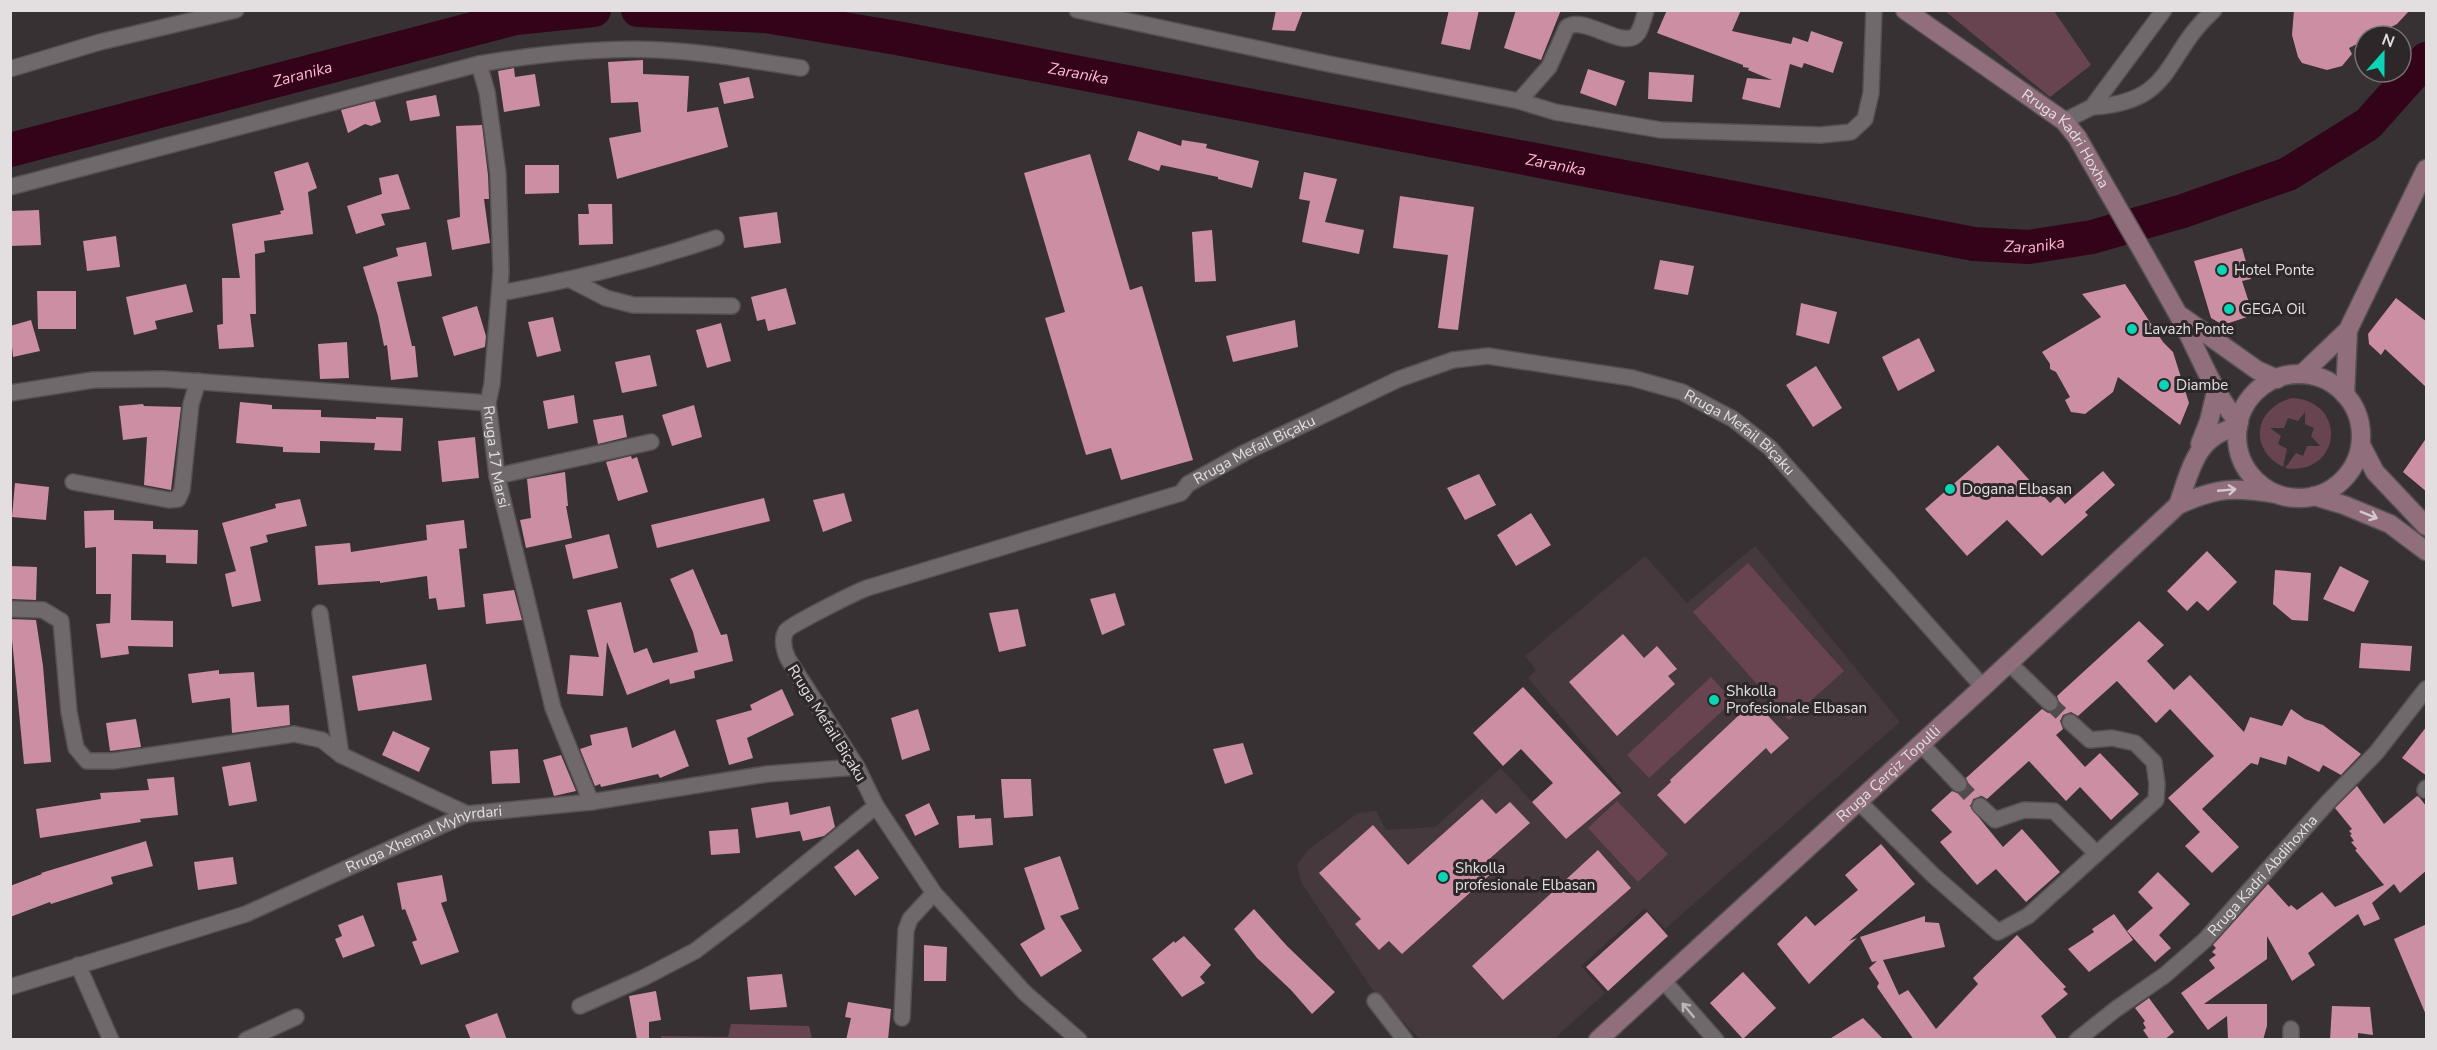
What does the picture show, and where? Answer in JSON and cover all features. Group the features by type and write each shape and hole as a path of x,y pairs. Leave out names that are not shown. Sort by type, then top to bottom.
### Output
{"main road":[{"name":"Rruga Kadri Hoxha","path":"1905,10 2064,121 2077,137 2200,355 2216,392 2239,425"},
{"path":"2302,375 2348,330 2427,169"},
{"name":"Rruga Kadri Hoxha","path":"2177,314 2257,370 2277,379"},
{"path":"2345,395 2348,330"},
{"path":"2178,505 2205,493 2229,489 2247,489 2295,498 2314,496 2331,489 2345,478 2355,463 2361,445 2361,427 2356,412 2345,395 2326,380 2302,375 2277,379 2263,386 2251,397 2242,411 2238,443 2242,460 2250,474 2262,486 2277,494"},
{"path":"2178,505 2209,421 2216,392"},
{"path":"2196,455 2213,435 2239,425"},
{"path":"2361,445 2375,472 2427,526"},
{"path":"2314,496 2385,521 2427,551"},
{"name":"Rruga Çerçiz Topulli","path":"1598,1040 2178,505"}],"street":[{"path":"10,69 100,42 236,10"},
{"path":"1077,10 1329,64 1519,100 1555,112 1661,129 1788,135 1851,132 1864,119 1871,93 1874,10"},
{"path":"1519,100 1549,67 1567,27 1579,23 1621,38 1632,38 1637,34 1646,10"},
{"path":"2064,121 2092,106 2164,10"},
{"path":"2092,106 2115,105 2145,95 2157,86 2198,24 2214,10"},
{"path":"10,187 479,64 547,53 651,50 801,68"},
{"name":"Rruga 17 Marsi","path":"479,64 491,116 498,174 501,235 500,293 488,403 497,476 554,708 591,802"},
{"path":"500,293 571,280 664,256 716,238"},
{"path":"571,280 606,298 633,305 732,306"},
{"name":"Rruga Mefail Biçaku","path":"1079,1040 1025,993 934,893 876,806 857,768 788,659 783,640 789,627 867,588 1181,493 1188,484 1246,452 1399,379 1453,360 1488,356 1632,378 1683,392 1733,419 1770,448 1983,687"},
{"path":"10,393 93,380 163,379 300,391 488,403"},
{"path":"73,482 169,500 178,499 182,490 191,404 198,381"},
{"path":"497,476 651,442"},
{"path":"10,609 43,610 61,621 69,712 76,748 87,761 113,761 294,734 322,740 341,755 467,814"},
{"path":"320,613 341,755"},
{"path":"2009,663 2050,703"},
{"name":"Rruga Kadri Abdihoxha","path":"2077,1040 2116,1008 2165,975 2205,940 2328,802 2376,753 2427,689"},
{"path":"1858,801 1934,876 1998,932 2028,916 2156,800 2157,784 2154,762 2135,743 2112,738 2090,740 2070,722"},
{"path":"1921,744 1959,784"},
{"name":"Rruga Xhemal Myhyrdari","path":"10,987 246,914 467,814 591,802 767,774 857,768"},
{"path":"580,1006 644,978 695,951 876,806"},
{"path":"1980,806 1995,820 2024,810 2054,811 2096,853"},
{"path":"902,1018 906,930 910,920 934,893"},
{"path":"78,965 111,1040"},
{"path":"1662,979 1716,1040"},
{"path":"1375,1001 1405,1040"},
{"path":"246,1040 296,1017"}],"shaded area":[{"path":"1945,11 2054,11 2091,65 2050,97"},
{"path":"2292,398 2310,402 2323,411 2330,424 2331,437 2327,451 2318,461 2304,468 2285,468 2296,453 2303,456 2307,446 2320,446 2311,436 2314,428 2305,424 2305,412 2298,421 2288,418 2284,428 2270,428 2281,436 2278,444 2287,449 2283,467 2264,450 2260,440 2263,419 2279,403"},
{"path":"1755,546 1900,722 1665,929 1645,908 1581,966 1605,993 1554,1039 1420,1039 1374,992 1301,882 1297,865 1308,850 1358,813 1376,811 1386,830 1435,827 1501,768 1566,839 1623,791 1528,678 1536,670 1525,656 1645,556 1687,603"},
{"path":"1748,563 1844,671 1789,720 1693,612"},
{"path":"1711,677 1733,701 1649,778 1627,755"},
{"path":"1617,801 1668,854 1638,882 1588,828"},
{"path":"731,1024 809,1026 812,1039 661,1039 661,1036 728,1037"}],"building":[{"path":"1276,10 1303,10 1295,31 1272,30"},
{"path":"1449,10 1479,10 1470,50 1441,44"},
{"path":"1516,10 1561,10 1541,60 1504,48"},
{"path":"1667,10 1741,10 1732,31 1791,44 1793,37 1808,42 1811,31 1843,42 1833,73 1804,63 1802,68 1790,64 1780,108 1742,99 1747,78 1772,80 1748,70 1749,68 1743,65 1657,33"},
{"path":"2294,10 2410,10 2397,24 2353,24 2353,46 2349,48 2352,54 2342,66 2327,70 2302,63 2292,35"},
{"path":"643,60 643,74 689,76 687,112 718,107 728,147 617,179 609,138 641,132 638,102 611,103 608,62"},
{"path":"514,68 515,77 535,74 540,106 504,112 498,71"},
{"path":"1588,69 1625,81 1616,106 1580,93"},
{"path":"1649,72 1694,75 1692,102 1648,99"},
{"path":"749,77 754,98 724,104 719,83"},
{"path":"436,95 440,116 410,121 406,101"},
{"path":"375,101 381,122 371,126 365,124 348,133 341,110"},
{"path":"482,125 489,199 484,199 490,243 452,250 447,220 460,217 456,126"},
{"path":"1138,131 1181,146 1182,140 1207,144 1206,148 1259,161 1252,188 1218,179 1218,177 1161,165 1159,171 1128,160"},
{"path":"1090,154 1130,290 1142,286 1193,460 1121,480 1111,448 1086,455 1045,318 1065,312 1024,173"},
{"path":"308,162 317,188 308,192 313,234 264,241 265,252 255,254 256,314 250,314 254,347 219,349 217,325 223,324 222,278 240,278 232,224 281,214 280,211 284,210 274,172"},
{"path":"525,165 559,165 559,193 525,194"},
{"path":"1304,172 1337,179 1325,222 1364,230 1359,254 1302,242 1310,201 1299,199"},
{"path":"398,174 410,209 381,214 385,225 356,234 347,206 382,194 379,178"},
{"path":"1400,196 1474,207 1458,330 1438,328 1448,255 1393,248"},
{"path":"588,204 612,204 613,244 579,245 578,214 589,214"},
{"path":"39,210 41,245 10,246 10,211"},
{"path":"777,212 781,243 744,248 739,217"},
{"path":"1212,230 1216,281 1195,282 1192,232"},
{"path":"116,236 120,267 87,271 83,241"},
{"path":"426,242 432,276 397,282 412,346 415,346 418,377 391,380 387,345 384,346 378,316 363,267 398,256 396,248"},
{"path":"2242,248 2251,279 2242,281 2253,315 2223,325 2211,318 2194,261"},
{"path":"1660,260 1694,266 1688,295 1654,289"},
{"path":"186,284 193,312 155,321 157,329 134,335 126,297"},
{"path":"2125,284 2163,342 2173,352 2189,403 2180,425 2118,377 2113,392 2085,414 2071,412 2065,400 2070,397 2056,372 2050,369 2050,364 2042,352 2101,317 2082,294"},
{"path":"786,288 796,324 768,331 765,319 757,321 751,297"},
{"path":"37,291 76,291 76,329 38,329"},
{"path":"2396,298 2427,322 2427,388 2385,349 2381,355 2369,344 2368,334"},
{"path":"1801,303 1837,312 1829,344 1796,335"},
{"path":"477,306 486,336 485,347 454,356 442,317"},
{"path":"553,317 561,351 537,357 528,322"},
{"path":"31,320 40,351 13,357 10,326"},
{"path":"1295,320 1298,347 1233,362 1226,336"},
{"path":"721,323 731,361 707,368 696,330"},
{"path":"1919,338 1935,371 1898,391 1882,357"},
{"path":"347,342 349,378 320,379 318,344"},
{"path":"650,355 657,386 622,393 615,362"},
{"path":"1816,366 1842,408 1813,427 1786,385"},
{"path":"574,395 578,423 548,429 543,401"},
{"path":"240,402 272,405 272,409 321,410 321,417 403,418 401,451 374,450 375,443 320,441 320,453 283,452 283,447 236,443"},
{"path":"143,404 144,406 181,407 171,490 144,485 147,437 123,440 119,406"},
{"path":"694,405 702,437 672,446 662,415"},
{"path":"623,415 627,437 598,444 593,420"},
{"path":"475,437 479,478 442,482 438,441"},
{"path":"2427,437 2427,492 2403,472"},
{"path":"1998,445 2050,503 2058,496 2065,504 2103,471 2115,485 2085,512 2088,515 2042,556 2007,520 1967,556 1925,509"},
{"path":"631,456 632,459 637,457 648,492 618,501 606,462"},
{"path":"565,472 568,506 566,506 572,538 526,548 520,520 531,518 527,479"},
{"path":"1479,474 1496,505 1465,520 1447,488"},
{"path":"15,483 49,487 46,520 12,517"},
{"path":"844,493 852,521 823,532 813,500"},
{"path":"764,498 770,521 657,548 651,525"},
{"path":"300,499 307,526 266,535 268,542 250,547 261,601 232,607 225,574 236,571 222,523 276,508 275,504"},
{"path":"114,510 114,520 153,521 153,529 198,530 197,564 166,563 166,555 132,554 131,620 173,621 173,647 128,646 129,654 101,658 96,624 110,623 111,594 96,594 96,547 85,548 84,511"},
{"path":"1531,513 1551,545 1516,566 1497,535"},
{"path":"464,520 467,548 459,549 465,607 438,610 436,598 429,599 427,576 380,583 380,581 318,585 315,546 350,543 351,552 427,540 426,525"},
{"path":"609,534 618,568 573,579 565,545"},
{"path":"2207,551 2237,582 2208,611 2197,601 2187,611 2167,591"},
{"path":"10,566 37,567 36,600 10,599"},
{"path":"2340,566 2369,581 2354,612 2323,599"},
{"path":"693,569 721,635 727,634 733,661 694,671 695,678 670,684 669,679 627,695 607,642 603,696 567,694 570,655 599,657 587,610 621,602 634,653 647,648 653,663 698,652 693,632 670,579"},
{"path":"2275,570 2311,573 2308,621 2292,620 2273,604"},
{"path":"514,590 522,620 486,624 483,594"},
{"path":"1115,593 1125,625 1102,635 1090,599"},
{"path":"1018,609 1026,646 999,652 989,613"},
{"path":"10,619 36,620 43,666 51,762 24,764"},
{"path":"2139,621 2164,645 2147,661 2174,690 2190,675 2244,732 2250,717 2282,726 2291,709 2305,719 2323,725 2361,754 2341,775 2323,765 2319,772 2288,756 2286,765 2260,757 2258,765 2251,763 2202,809 2239,847 2212,873 2185,846 2200,832 2168,798 2214,756 2170,709 2156,723 2117,681 2078,716 2071,712 2063,715 2060,721 2063,729 2056,735 2085,767 2100,753 2139,794 2111,820 2080,787 2066,801 2029,761 1987,799 1982,796 1973,799 1971,808 2003,847 2022,829 2060,872 2026,902 1996,869 1977,885 1940,842 1952,832 1931,810 1952,791 1957,793 1965,791 1968,786 1966,778 2042,709 2048,713 2057,710 2060,705 2057,696"},
{"path":"1623,634 1644,658 1657,646 1677,669 1668,676 1675,684 1617,736 1569,682"},
{"path":"2361,643 2412,646 2410,671 2359,668"},
{"path":"426,664 432,700 358,711 352,676"},
{"path":"219,670 219,674 254,672 257,707 289,705 290,725 232,733 230,698 192,703 188,674"},
{"path":"1523,687 1621,793 1566,839 1532,802 1553,783 1521,749 1503,766 1473,733"},
{"path":"782,689 794,715 747,738 753,758 729,765 716,720 752,710 750,705"},
{"name":"Shkolla Profesionale Elbasan","path":"1754,701 1789,738 1771,754 1766,748 1685,824 1657,795"},
{"path":"918,709 930,750 902,760 891,718"},
{"path":"136,719 141,747 110,751 106,723"},
{"path":"2427,726 2427,776 2402,758"},
{"path":"627,727 632,748 675,730 689,766 660,778 658,774 601,787 600,784 595,786 580,749 592,745 590,735"},
{"path":"393,731 430,748 419,772 382,755"},
{"path":"1243,743 1253,774 1225,784 1213,749"},
{"path":"518,749 520,783 492,784 490,751"},
{"path":"561,755 576,791 554,796 543,760"},
{"path":"250,762 257,801 229,806 222,767"},
{"path":"174,777 178,815 140,819 141,822 40,838 36,809 101,799 100,793 149,790 147,779"},
{"path":"1001,779 1031,779 1033,816 1004,818"},
{"path":"2357,786 2384,824 2417,796 2419,797 2427,807 2427,870 2400,893 2394,884 2372,903 2380,919 2364,926 2358,914 2308,953 2315,965 2292,981 2267,936 2267,959 2204,1004 2267,1004 2267,1026 2263,1040 2228,1040 2227,1016 2208,1030 2181,993 2215,968 2209,960 2216,955 2212,952 2216,948 2213,945 2268,884 2289,907 2291,905 2297,910 2322,892 2335,907 2384,885 2355,850 2357,849 2351,842 2354,841 2349,831 2352,829 2335,808"},
{"name":"Shkolla profesionale Elbasan","path":"1482,799 1496,814 1510,802 1530,823 1486,862 1494,871 1402,954 1389,941 1379,950 1355,924 1361,919 1319,873 1373,825 1408,865"},
{"path":"788,802 790,815 830,806 835,827 824,836 803,841 800,831 756,838 751,808"},
{"path":"929,803 939,824 915,836 905,815"},
{"path":"975,815 975,819 991,818 993,845 959,848 957,816"},
{"path":"738,829 740,853 711,855 709,831"},
{"path":"146,841 153,866 111,877 113,884 51,904 50,902 10,917 10,886 41,873"},
{"path":"1881,844 1915,884 1849,941 1857,938 1809,984 1777,944 1806,916 1815,926 1858,890 1845,875"},
{"path":"858,849 879,878 855,896 834,867"},
{"name":"Shkolla profesionale Elbasan","path":"1598,850 1631,888 1503,1000 1472,966"},
{"path":"1060,856 1079,909 1060,916 1082,951 1041,977 1020,944 1045,929 1024,868"},
{"path":"233,857 237,884 198,890 194,862"},
{"path":"2158,872 2190,904 2159,935 2171,948 2155,962 2127,931 2153,908 2138,892"},
{"path":"442,875 447,901 441,903 459,952 421,965 412,942 417,940 405,909 402,910 397,883"},
{"path":"1254,909 1287,946 1335,992 1312,1014 1291,990 1257,958 1234,929"},
{"path":"1647,912 1668,936 1608,991 1586,967"},
{"path":"2114,914 2133,940 2089,972 2068,949 2094,932 2092,929"},
{"path":"363,915 375,946 343,958 335,939 342,936 338,925"},
{"path":"1925,916 1925,922 1939,923 1945,947 1883,960 1899,995 1908,990 1936,1029 1978,984 1973,978 2017,935 2066,987 2063,989 2068,994 2041,1016 2058,1040 1914,1040 1877,987 1879,983 1869,968 1877,961 1872,962 1860,937"},
{"path":"2427,924 2427,1015 2426,1015 2394,939"},
{"path":"1184,936 1211,965 1200,977 1205,983 1182,997 1152,959"},
{"path":"924,945 947,947 946,981 924,981"},
{"path":"1743,972 1776,1008 1743,1039 1710,1003"},
{"path":"782,974 787,1007 750,1010 747,977"},
{"path":"656,991 661,1020 649,1022 649,1040 637,1040 629,996"},
{"path":"2149,998 2174,1032 2164,1040 2150,1040 2143,1030 2146,1028 2143,1023 2145,1021 2135,1008"},
{"path":"848,1002 891,1009 888,1040 846,1040 851,1018 845,1017"},
{"path":"2332,1006 2370,1007 2373,1035 2358,1033 2358,1040 2330,1040"},
{"path":"497,1013 507,1040 471,1040 465,1025"},
{"path":"1863,1018 1884,1040 1828,1040"}],"waterway":[{"name":"Zaranika","path":"10,150 515,18 594,10"},
{"name":"Zaranika","path":"638,10 766,16 897,38 1974,244 2029,247 2092,237 2183,211 2288,174 2368,124 2426,59"}],"tunnel":[{"path":"2050,703 2070,722"},
{"path":"1959,784 1980,806"}],"place":[{"name":"Hotel Ponte","path":"2222,270"},
{"name":"GEGA Oil","path":"2229,309"},
{"name":"Lavazh Ponte","path":"2132,329"},
{"name":"Diambe","path":"2164,385"},
{"name":"Dogana Elbasan","path":"1950,489"},
{"name":"Shkolla Profesionale Elbasan","path":"1714,700"},
{"name":"Shkolla profesionale Elbasan","path":"1443,877"}]}
